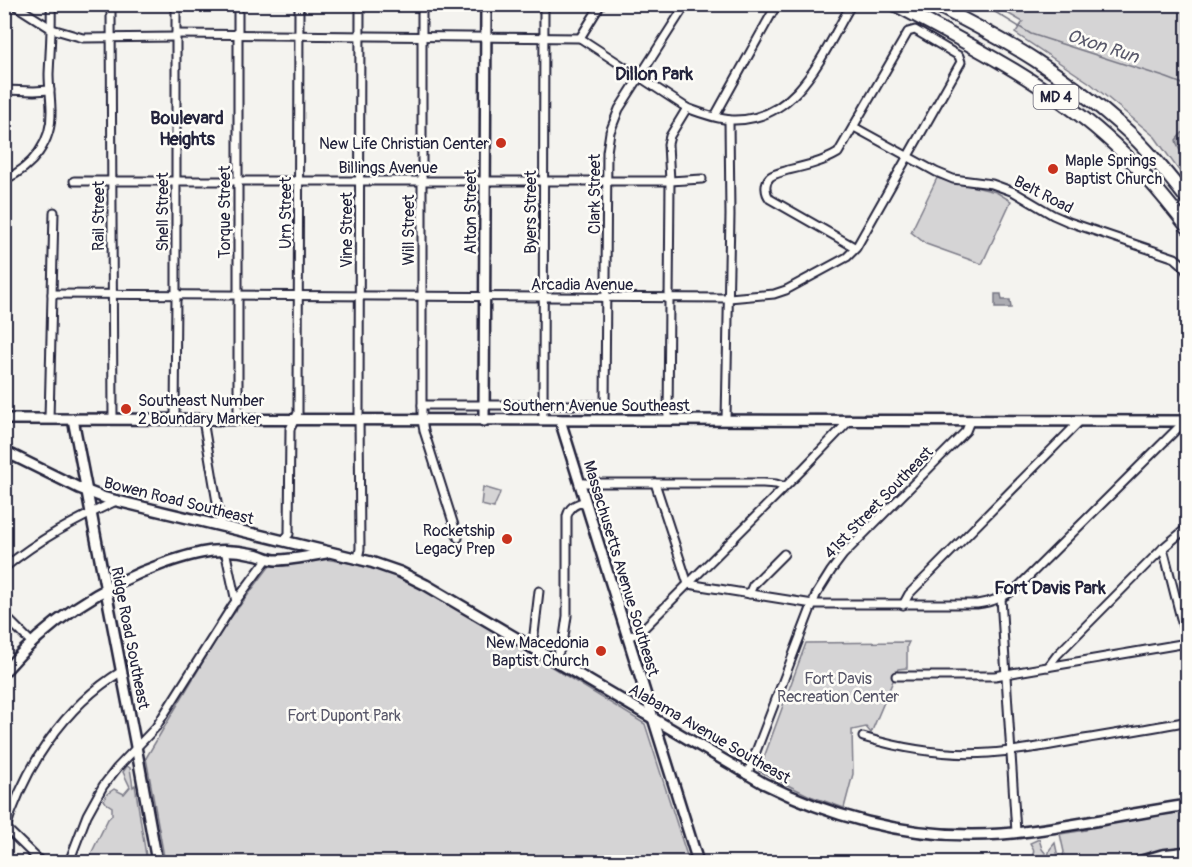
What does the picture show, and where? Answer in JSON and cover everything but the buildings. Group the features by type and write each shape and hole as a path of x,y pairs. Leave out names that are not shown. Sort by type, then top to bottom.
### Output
{"highway":[{"name":"MD 4","path":"894,4 1031,81 1076,112 1106,136 1132,162 1188,228"},
{"name":"MD 4","path":"934,4 989,33 1056,75 1124,128 1155,160 1188,200"}],"street":[{"path":"13,4 52,29 83,38 176,35 580,38 687,108 729,120 741,120 768,113 783,105 797,93 803,87 851,5"},
{"path":"4,180 29,164 45,143 50,129 51,4"},
{"name":"Shell Street","path":"175,420 176,4"},
{"name":"Torque Street","path":"238,4 238,420"},
{"name":"Urn Street","path":"283,541 289,534 290,430 298,413 299,4"},
{"name":"Vine Street","path":"358,558 360,550 360,4"},
{"name":"Will Street","path":"422,4 422,420 458,538"},
{"name":"Alton Street","path":"484,421 486,4"},
{"name":"Byers Street","path":"543,420 544,4"},
{"path":"580,38 601,4"},
{"name":"Clark Street","path":"544,405 605,405 607,152 610,132 619,109 686,4"},
{"path":"715,116 777,4"},
{"name":"Rail Street","path":"111,12 113,419"},
{"name":"Arcadia Avenue","path":"52,294 729,298 774,294 786,290 847,257 856,248 961,62 959,56 915,30 908,32 854,127"},
{"path":"4,90 50,90"},
{"path":"668,420 670,181 668,144 670,136 687,108"},
{"path":"726,420 730,215 729,120"},
{"path":"854,127 838,153 829,159 770,177 766,186 766,195 856,248"},
{"name":"Belt Road","path":"854,127 907,157 953,179 992,184 1014,192 1069,222 1162,253 1177,260 1188,274"},
{"name":"Billings Avenue","path":"74,181 670,181 702,179"},
{"path":"49,419 54,212"},
{"path":"422,405 544,405"},
{"name":"Southern Avenue Southeast","path":"4,419 1187,420"},
{"name":"Ridge Road Southeast","path":"73,419 157,862"},
{"path":"203,420 221,526"},
{"name":"Massachusetts Avenue Southeast","path":"560,420 698,862"},
{"path":"688,584 813,604 969,605 991,602 1015,590 1187,420"},
{"path":"627,636 639,633 849,421"},
{"name":"41st Street Southeast","path":"747,775 823,583 843,555 966,431 970,421"},
{"path":"903,605 909,594 1080,421"},
{"path":"4,470 8,452"},
{"name":"Bowen Road Southeast","path":"8,452 87,492 283,541"},
{"path":"579,483 763,483 785,487"},
{"path":"655,483 688,584"},
{"path":"4,568 50,535 116,501"},
{"path":"555,661 563,644 567,616 567,516 569,510 576,504 585,501"},
{"path":"1048,667 1057,655 1163,548 1188,526"},
{"path":"69,862 81,828 96,798 114,771 159,724 236,602 275,548 283,541"},
{"name":"Alabama Avenue Southeast","path":"283,541 358,558 392,569 421,582 747,775 818,808 876,824 916,831 945,834 1000,834 1188,805"},
{"path":"896,676 1006,674 1187,645 1163,548"},
{"path":"225,550 236,602"},
{"path":"4,672 32,643 66,615 106,589 170,561 225,550 256,554 277,560 331,552"},
{"path":"749,594 753,585 784,554"},
{"path":"529,646 534,634 539,591"},
{"path":"1001,598 1016,832"},
{"path":"4,615 32,643"},
{"path":"40,862 5,829 13,806 42,750 57,730 88,696 122,671"},
{"path":"863,737 932,752 972,754 1011,751 1188,721"},
{"path":"1138,862 1162,855 1188,852"}],"green space":[{"path":"993,5 1187,5 1187,182 1155,137 1090,83 1015,33 1023,22"},
{"path":"937,178 996,192 1011,201 982,264 926,244 911,232"},
{"path":"483,487 500,492 494,508 481,505"},
{"name":"Fort Dupont Park","path":"318,558 350,563 388,573 426,590 645,724 689,862 165,862 146,758 223,628 269,567 275,564"},
{"name":"Fort Davis Recreation Center","path":"909,642 907,668 898,669 871,733 866,727 852,730 853,774 844,808 810,796 759,771 806,643"},
{"path":"127,766 130,768 133,787 135,785 147,862 73,862 88,860 112,815 112,807 104,800 107,794 114,789 124,794 130,787 123,772"},
{"path":"1187,811 1187,862 1058,862 1056,857 1048,856 1055,843 1058,857 1063,856 1060,834 1086,830 1087,827"},
{"path":"1039,839 1046,854 1042,859 1043,862 1029,862 1034,852 1030,843"}],"shaded area":[{"path":"1188,132 1187,157 1180,150 1176,140 1182,133"},
{"path":"995,294 1001,294 1002,300 1010,300 1011,308 995,308"}],"waterway":[{"name":"Oxon Run","path":"982,4 1031,34 1188,86"}],"place":[{"name":"New Life Christian Center","path":"501,143"},
{"name":"Maple Springs Baptist Church","path":"1053,169"},
{"name":"Southeast Number 2 Boundary Marker","path":"126,409"},
{"name":"Rocketship Legacy Prep","path":"507,539"},
{"name":"New Macedonia Baptist Church","path":"601,651"}],"district":[{"name":"Dillon Park","path":"654,74"},
{"name":"Boulevard Heights","path":"187,128"},
{"name":"Fort Davis Park","path":"1050,588"}]}
